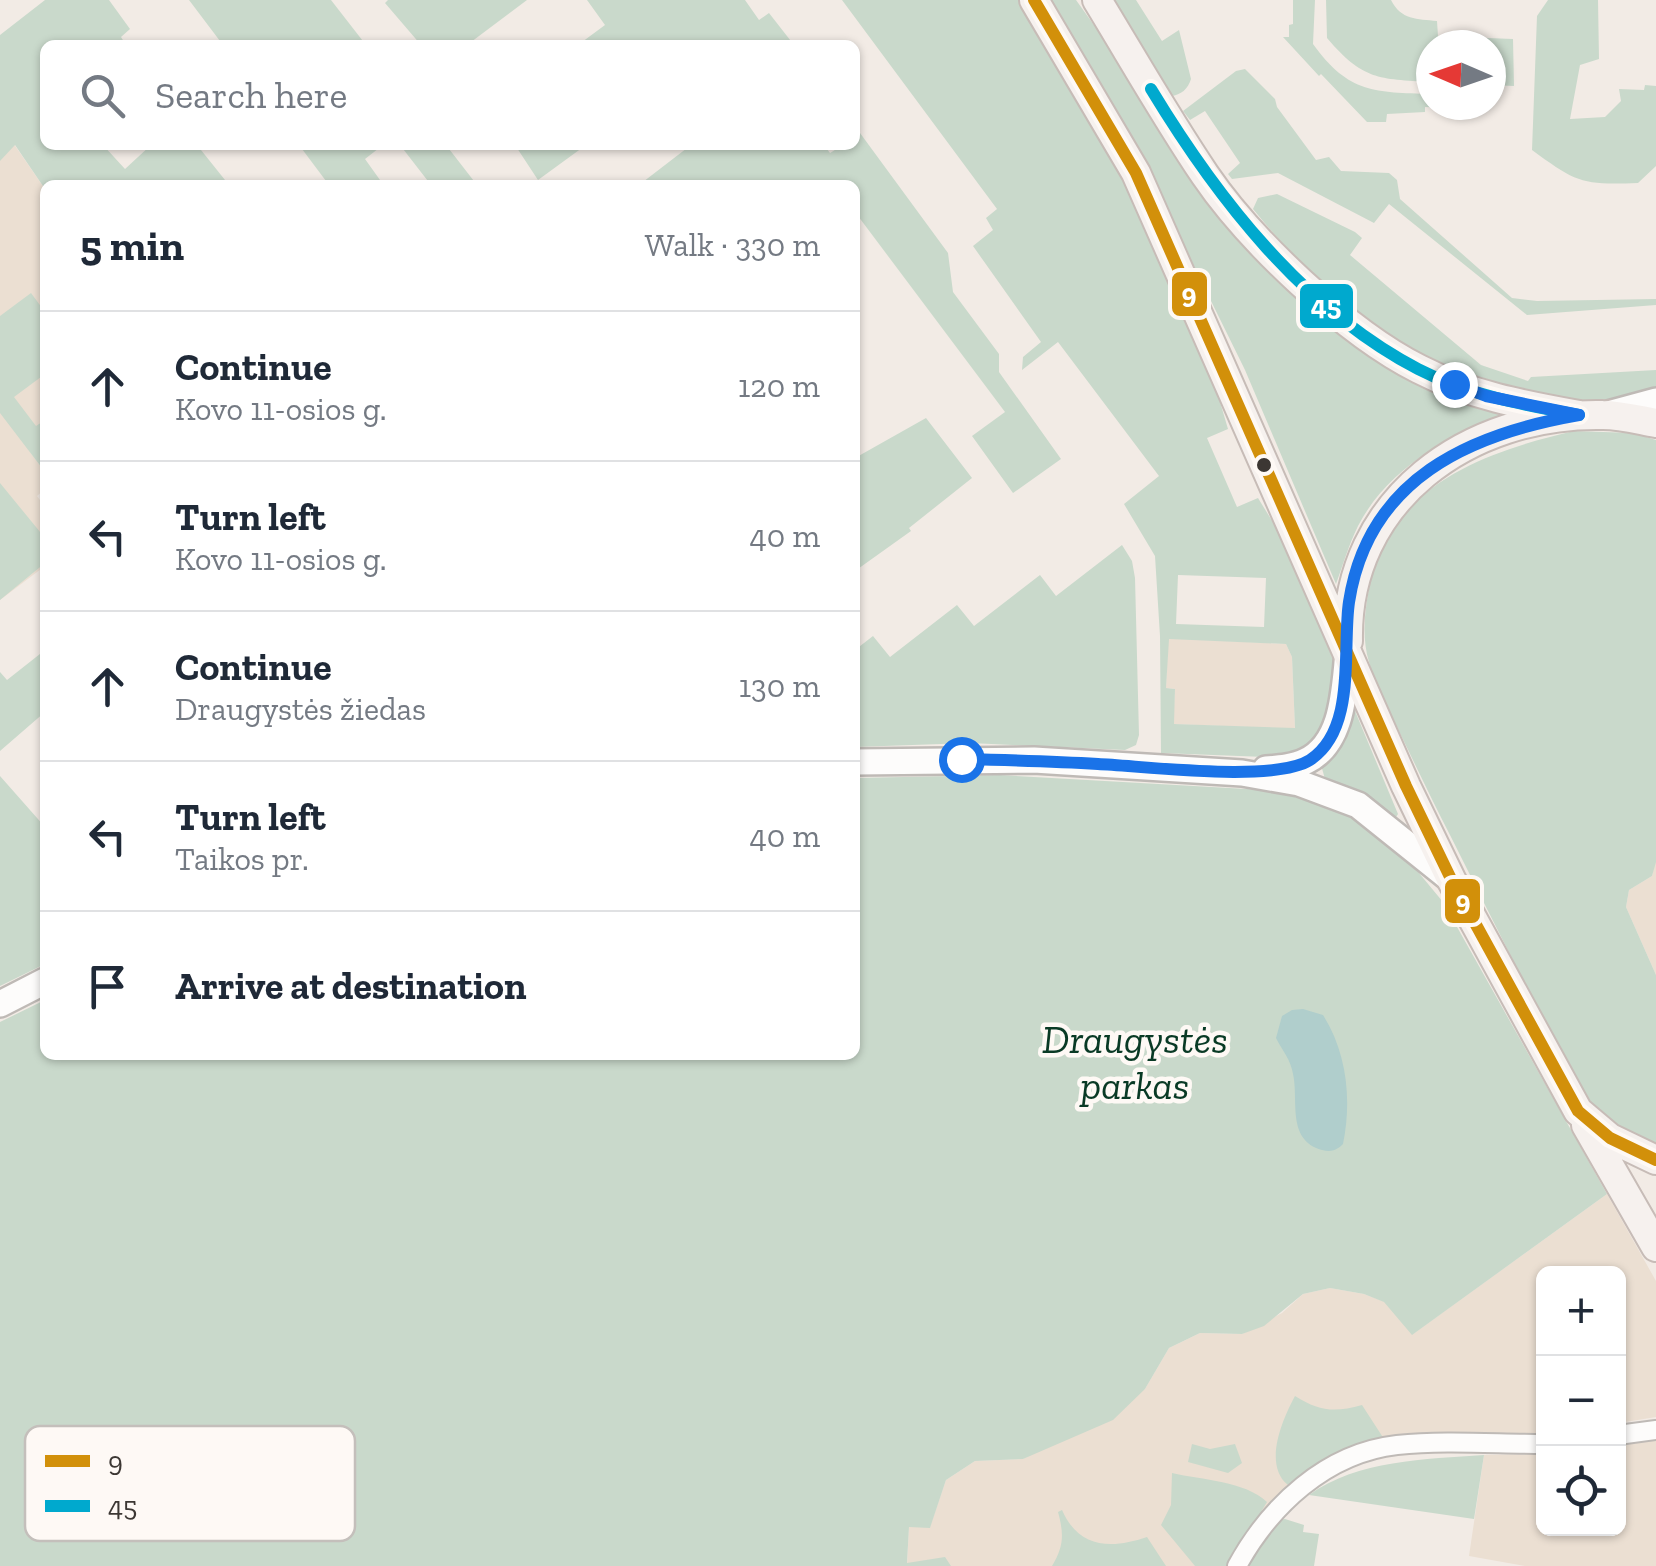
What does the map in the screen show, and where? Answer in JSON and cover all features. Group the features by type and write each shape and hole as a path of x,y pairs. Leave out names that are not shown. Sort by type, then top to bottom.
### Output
{"main road":[{"path":"1034,0 1136,174 1406,786 1452,881 1656,1247"},
{"path":"1097,0 1207,178 1316,296 1364,334 1420,370 1486,396 1656,423"},
{"path":"1242,773 1293,766 1310,760 1320,750 1340,714 1350,602 1368,541 1388,508 1413,481 1444,459 1506,431 1656,401"},
{"path":"860,762 1034,760 1242,773 1340,796 1374,815 1452,881"},
{"path":"0,1004 40,984"},
{"path":"1578,1111 1610,1138 1656,1160"}],"street":[{"path":"1626,1434 1656,1430"},
{"path":"1237,1566 1282,1503 1324,1471 1344,1462 1394,1445 1536,1444"}],"shaded area":[{"path":"0,124 40,182 40,445 30,452 40,465 40,570 0,600"},
{"path":"1168,638 1286,644 1292,657 1295,729 1173,724 1175,689 1166,688"},
{"path":"1655,862 1656,975 1626,907 1629,890 1652,876"},
{"path":"1607,1194 1656,1281 1656,1417 1626,1422 1626,1266 1536,1266 1536,1435 1402,1437 1359,1443 1317,1461 1288,1485 1264,1509 1228,1566 907,1566 909,1526 930,1527 946,1480 975,1461 1023,1459 1145,1389 1169,1348 1200,1333 1242,1334 1282,1313 1303,1294 1330,1288 1385,1302 1413,1334"},
{"path":"1656,1440 1656,1566 1525,1566 1469,1556 1484,1455 1536,1454 1536,1536 1626,1536 1626,1445"}],"green space":[{"path":"45,0 109,0 130,29 121,37 123,40 40,40 40,150 108,150 125,169 146,150 201,150 225,180 40,182 15,145 0,161 0,35"},
{"path":"189,0 331,0 362,40 219,40"},
{"path":"527,0 474,40 417,40 385,3"},
{"path":"587,0 745,0 759,20 769,13 790,40 585,40 605,25"},
{"path":"842,0 1023,0 1137,204 1205,351 1228,429 1207,438 1237,507 1258,498 1282,537 1335,664 1329,717 1312,745 1292,758 1161,753 1155,556 1124,504 1159,476 1058,342 1022,370 1023,357 1041,342 973,246 993,230 986,218 997,209","holes":["1178,575 1266,578 1264,627 1176,624","1169,639 1286,644 1292,657 1295,728 1174,724 1175,689 1166,688"]},
{"path":"1045,0 1076,0 1253,247 1347,341 1427,388 1505,414 1441,444 1385,487 1358,526 1336,584 1245,370 1152,181"},
{"path":"1109,0 1136,0 1162,41 1179,30 1191,79 1184,91 1171,96 1166,91"},
{"path":"1293,0 1315,0 1313,44 1326,60 1339,73 1364,87 1416,93 1416,112 1387,114 1386,122 1367,122 1283,37 1289,37 1289,25 1293,24"},
{"path":"1326,0 1391,0 1405,15 1437,21 1438,30 1416,30 1416,81 1384,78 1362,70 1327,38"},
{"path":"1548,0 1598,0 1599,59 1580,65 1570,119 1605,117 1621,101 1619,89 1644,90 1645,85 1656,86 1656,166 1638,183 1581,180 1532,150 1537,16"},
{"path":"1506,39 1513,39 1514,86 1506,86"},
{"path":"1245,69 1275,99 1316,160 1329,157 1341,171 1389,173 1397,180 1400,199 1512,298 1656,299 1656,305 1527,315 1389,204 1374,223 1278,173 1232,179 1228,174 1240,163 1205,111 1190,120 1183,111 1236,71"},
{"path":"860,133 948,253 953,292 999,354 999,372 1061,459 1013,493 972,436 1005,412 860,219 860,180 646,180 684,150 830,153 860,150"},
{"path":"303,150 377,150 365,159 380,180 325,180"},
{"path":"404,150 450,150 473,180 427,180"},
{"path":"518,150 579,150 538,180"},
{"path":"1277,194 1355,232 1362,238 1350,255 1481,365 1528,381 1531,377 1656,370 1656,390 1590,401 1531,397 1484,385 1439,366 1356,313 1285,246 1253,209 1258,198"},
{"path":"31,293 40,305 40,378 14,397 36,426 40,423 40,465 0,413 0,316"},
{"path":"926,418 972,478 909,528 911,531 860,567 860,455"},
{"path":"1574,431 1633,433 1656,440 1656,862 1652,876 1629,890 1626,907 1656,975 1656,1146 1605,1119 1584,1100 1396,725 1374,678 1365,642 1369,589 1383,546 1401,518 1423,495 1478,461"},
{"path":"0,483 40,532 40,567 0,600"},
{"path":"1122,545 1132,561 1139,735 1136,745 1125,750 970,743 860,747 860,646 873,636 890,657 957,605 974,626 1040,575 1056,596"},
{"path":"40,654 40,716 0,751 0,672 7,680"},
{"path":"1355,711 1396,817 1325,779 1321,765 1339,746"},
{"name":"Draugystės parkas","path":"1000,775 1265,790 1318,800 1363,820 1414,867 1443,902 1607,1194 1412,1335 1384,1302 1330,1288 1303,1294 1264,1326 1242,1334 1200,1333 1169,1348 1145,1389 1113,1420 1023,1459 975,1461 946,1480 930,1528 909,1527 907,1563 945,1557 951,1566 0,1566 0,1022 40,1002 40,1060 860,1060 860,778"},
{"path":"0,776 40,821 40,966 0,986"},
{"path":"1295,1396 1327,1409 1362,1405 1384,1439 1332,1455 1288,1485 1277,1466 1276,1454 1280,1429"},
{"path":"1192,1444 1210,1449 1235,1444 1242,1463 1228,1473 1188,1462"},
{"path":"1484,1455 1474,1519 1309,1495 1328,1483 1370,1468"},
{"path":"1172,1473 1235,1485 1267,1502 1228,1566 1195,1566 1161,1525 1171,1505"},
{"path":"1062,1510 1078,1532 1098,1543 1147,1537 1166,1566 1052,1566 1061,1546 1058,1512"},
{"path":"1279,1520 1304,1525 1303,1532 1319,1534 1314,1566 1247,1566"}],"water":[{"path":"1303,1009 1323,1015 1342,1061 1346,1127 1343,1144 1333,1150 1322,1150 1303,1138 1296,1118 1292,1069 1276,1038 1282,1016"}],"transit line":[{"name":"9","path":"1034,0 1136,173 1406,786 1452,881 1578,1111 1610,1138 1656,1160"},
{"name":"45","path":"1151,89 1234,210 1300,283 1337,315 1376,344 1437,378 1497,398 1579,415"}],"route":[{"path":"961,759 1242,773 1310,760 1340,714 1356,573 1368,541 1388,508 1413,481 1472,445 1538,422 1579,415 1486,396 1454,384"}]}
